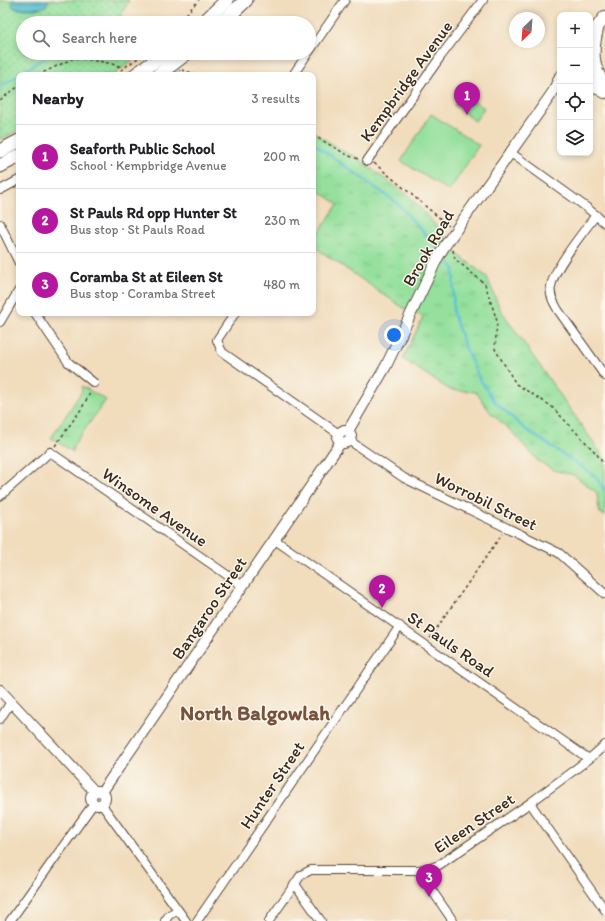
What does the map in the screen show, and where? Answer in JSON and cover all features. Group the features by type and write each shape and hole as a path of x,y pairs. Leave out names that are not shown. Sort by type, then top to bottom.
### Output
{"highway":[{"path":"211,16 228,0"},
{"path":"229,16 246,0"},
{"path":"145,72 166,66 176,60"},
{"path":"0,151 16,143"},
{"path":"0,166 16,158"}],"main road":[{"path":"593,38 605,18"},
{"path":"593,69 605,85"},
{"path":"592,84 605,92"}],"street":[{"path":"316,42 345,0"},
{"name":"Kempbridge Avenue","path":"368,161 441,56 483,0"},
{"path":"295,72 303,60"},
{"name":"Brook Road","path":"344,437 386,366 437,259 448,248 455,230 556,88"},
{"path":"511,153 605,223"},
{"path":"0,190 16,182"},
{"path":"596,215 555,274 550,292 558,310 605,376"},
{"path":"0,224 16,258"},
{"path":"0,322 16,296"},
{"path":"37,316 68,362 94,383"},
{"name":"Worrobil Street","path":"233,316 217,340 222,352 404,478 559,553 605,594"},
{"name":"Bangaroo Street","path":"99,792 275,540 344,437"},
{"path":"0,496 50,452"},
{"name":"Winsome Avenue","path":"50,452 243,586"},
{"name":"St Pauls Road","path":"275,540 590,759"},
{"name":"Hunter Street","path":"196,921 400,626"},
{"path":"0,690 99,792 92,798 98,803 186,921"},
{"path":"0,719 11,702"},
{"name":"Eileen Street","path":"268,921 302,875 311,870 418,870 428,869 439,865 530,803 590,759 605,745"},
{"path":"10,921 98,803"},
{"path":"530,803 605,910"},
{"path":"418,870 453,921"},
{"path":"295,884 321,921"},
{"path":"165,921 169,915 178,910"}],"path":[{"path":"184,16 199,0"},
{"path":"44,72 70,60"},
{"path":"89,60 124,66"},
{"path":"117,65 121,70 134,60"},
{"path":"166,66 188,72"},
{"path":"0,100 16,88"},
{"path":"316,137 349,156 376,164 455,230"},
{"path":"448,248 455,259 484,284 497,321 495,349 516,384 551,406 596,453 605,466"},
{"path":"50,452 61,439 82,408 94,383"},
{"path":"426,644 506,528"}],"green space":[{"path":"0,0 129,0 121,16 16,16 16,60 132,60 118,72 16,72 16,132 0,140"},
{"path":"463,93 484,108 475,121 454,105"},
{"path":"431,114 479,145 449,191 401,161"},
{"path":"316,134 348,154 355,156 408,195 440,230 455,252 487,277 500,309 605,459 605,516 599,512 597,493 574,475 553,470 537,460 513,433 490,412 476,392 450,390 403,359 423,317 402,307 316,248 316,237 338,204 316,189"},
{"path":"82,386 106,400 73,446 73,452 51,438 82,391"}],"water":[{"path":"13,0 49,0 45,7 20,9 14,8 12,5"}],"waterway":[{"path":"23,72 41,60"},
{"path":"173,70 177,72"},
{"path":"0,87 16,77"},
{"path":"316,145 397,203 439,249"},
{"path":"443,255 454,268 453,313 465,347 479,378 495,402 524,428 596,477 605,491"}],"place":[{"name":"Seaforth Public School","path":"467,115"},
{"name":"St Pauls Rd opp Hunter St","path":"382,608"},
{"name":"Coramba St at Eileen St","path":"429,897"}],"district":[{"name":"North Balgowlah","path":"255,713"}]}
